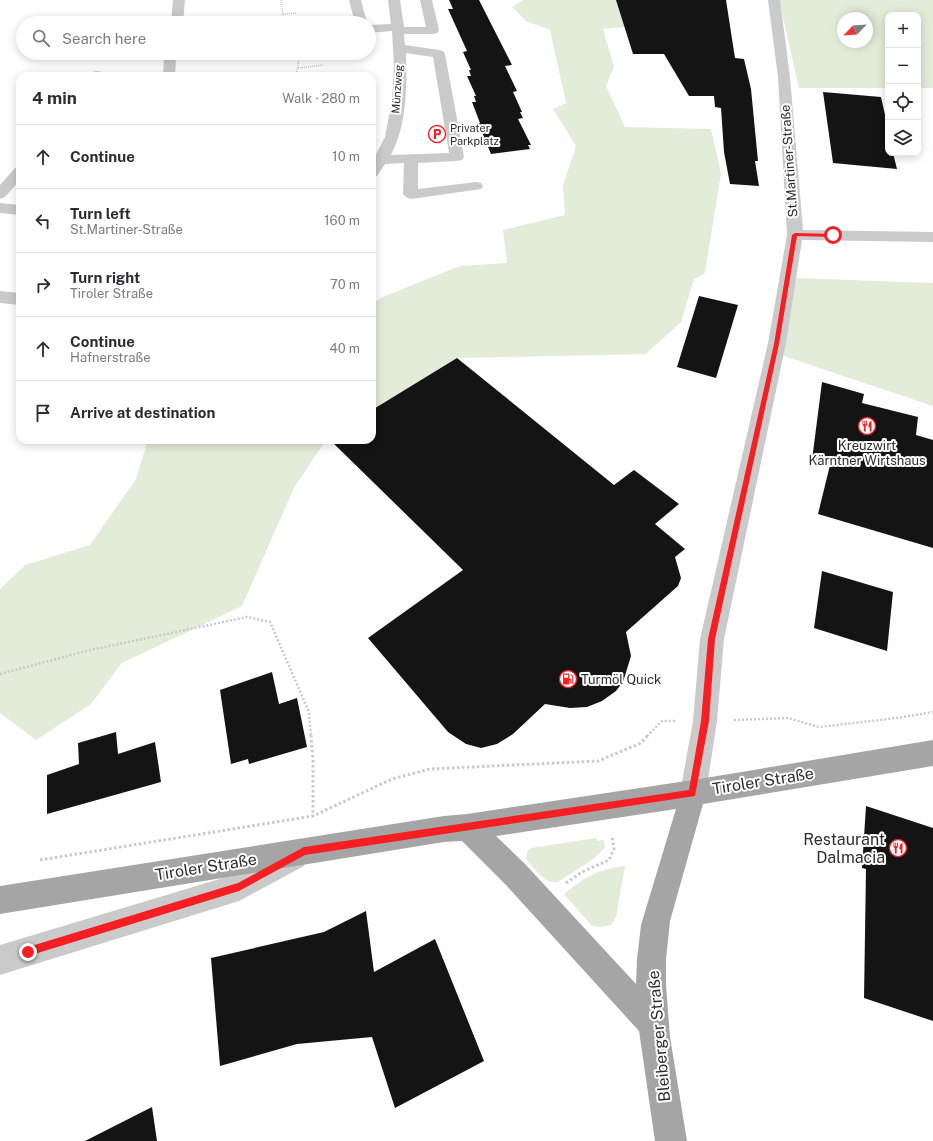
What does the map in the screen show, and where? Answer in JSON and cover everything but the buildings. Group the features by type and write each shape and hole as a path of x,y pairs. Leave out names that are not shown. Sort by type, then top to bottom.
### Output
{"main road":[{"name":"Tiroler Straße","path":"0,900 444,829 467,827 693,793 933,752"},
{"name":"Bleiberger Straße","path":"671,1141 655,1026 651,976 654,932 670,868 684,827 693,793"},
{"path":"467,827 516,875 655,1026"}],"street":[{"path":"178,16 179,0"},
{"path":"355,0 359,16"},
{"name":"Münzweg","path":"376,167 393,134 398,101 399,48 394,0"},
{"path":"376,29 433,30 426,0"},
{"name":"St.Martiner-Straße","path":"693,793 705,721 712,639 777,344 795,235 784,77 774,0"},
{"path":"381,160 457,157 439,54 399,48"},
{"path":"169,72 170,60"},
{"path":"376,148 387,147"},
{"path":"411,159 411,194 476,186"},
{"path":"0,194 16,178"},
{"path":"0,208 16,210"},
{"path":"795,235 933,237"},
{"path":"0,297 16,298"},
{"path":"0,960 239,887 304,851"}],"path":[{"path":"281,0 283,14 296,13"},
{"path":"297,72 299,60"},
{"path":"298,68 324,65"},
{"path":"0,674 86,651 248,617 270,622 309,712 313,760 313,816"},
{"path":"788,718 819,727 897,718 933,712"},
{"path":"39,860 313,816 392,779 430,769 598,761 641,744 662,721 673,721"},
{"path":"563,884 582,872 609,860 614,849 612,837"}],"green space":[{"path":"523,0 628,0 645,25 603,29 614,67 606,86 625,127 711,129 721,173 705,273 694,279 681,322 646,354 457,358 376,408 376,301 460,266 507,263 503,230 565,215 563,185 576,146 553,109 566,103 550,30 526,21 512,7"},
{"path":"779,0 933,0 933,88 921,88 921,12 885,12 885,88 799,88"},
{"path":"796,278 933,283 933,406 781,355"},
{"path":"147,444 323,444 294,488 242,606 122,663 91,704 36,740 0,713 0,589 25,565 90,545 136,479"},
{"path":"596,838 597,841 604,840 605,848 592,860 558,882 545,879 528,862 526,858 528,850 531,848"},
{"path":"625,866 616,917 611,925 602,927 592,926 564,894 592,875"}],"place":[{"name":"Privater Parkplatz","path":"437,134"},
{"name":"Kreuzwirt Kärntner Wirtshaus","path":"867,426"},
{"name":"Turmöl Quick","path":"568,679"},
{"name":"Restaurant Dalmacia","path":"898,848"}],"route":[{"path":"28,952 239,887 304,851 693,793 705,721 712,639 777,344 795,235 833,235"}]}
